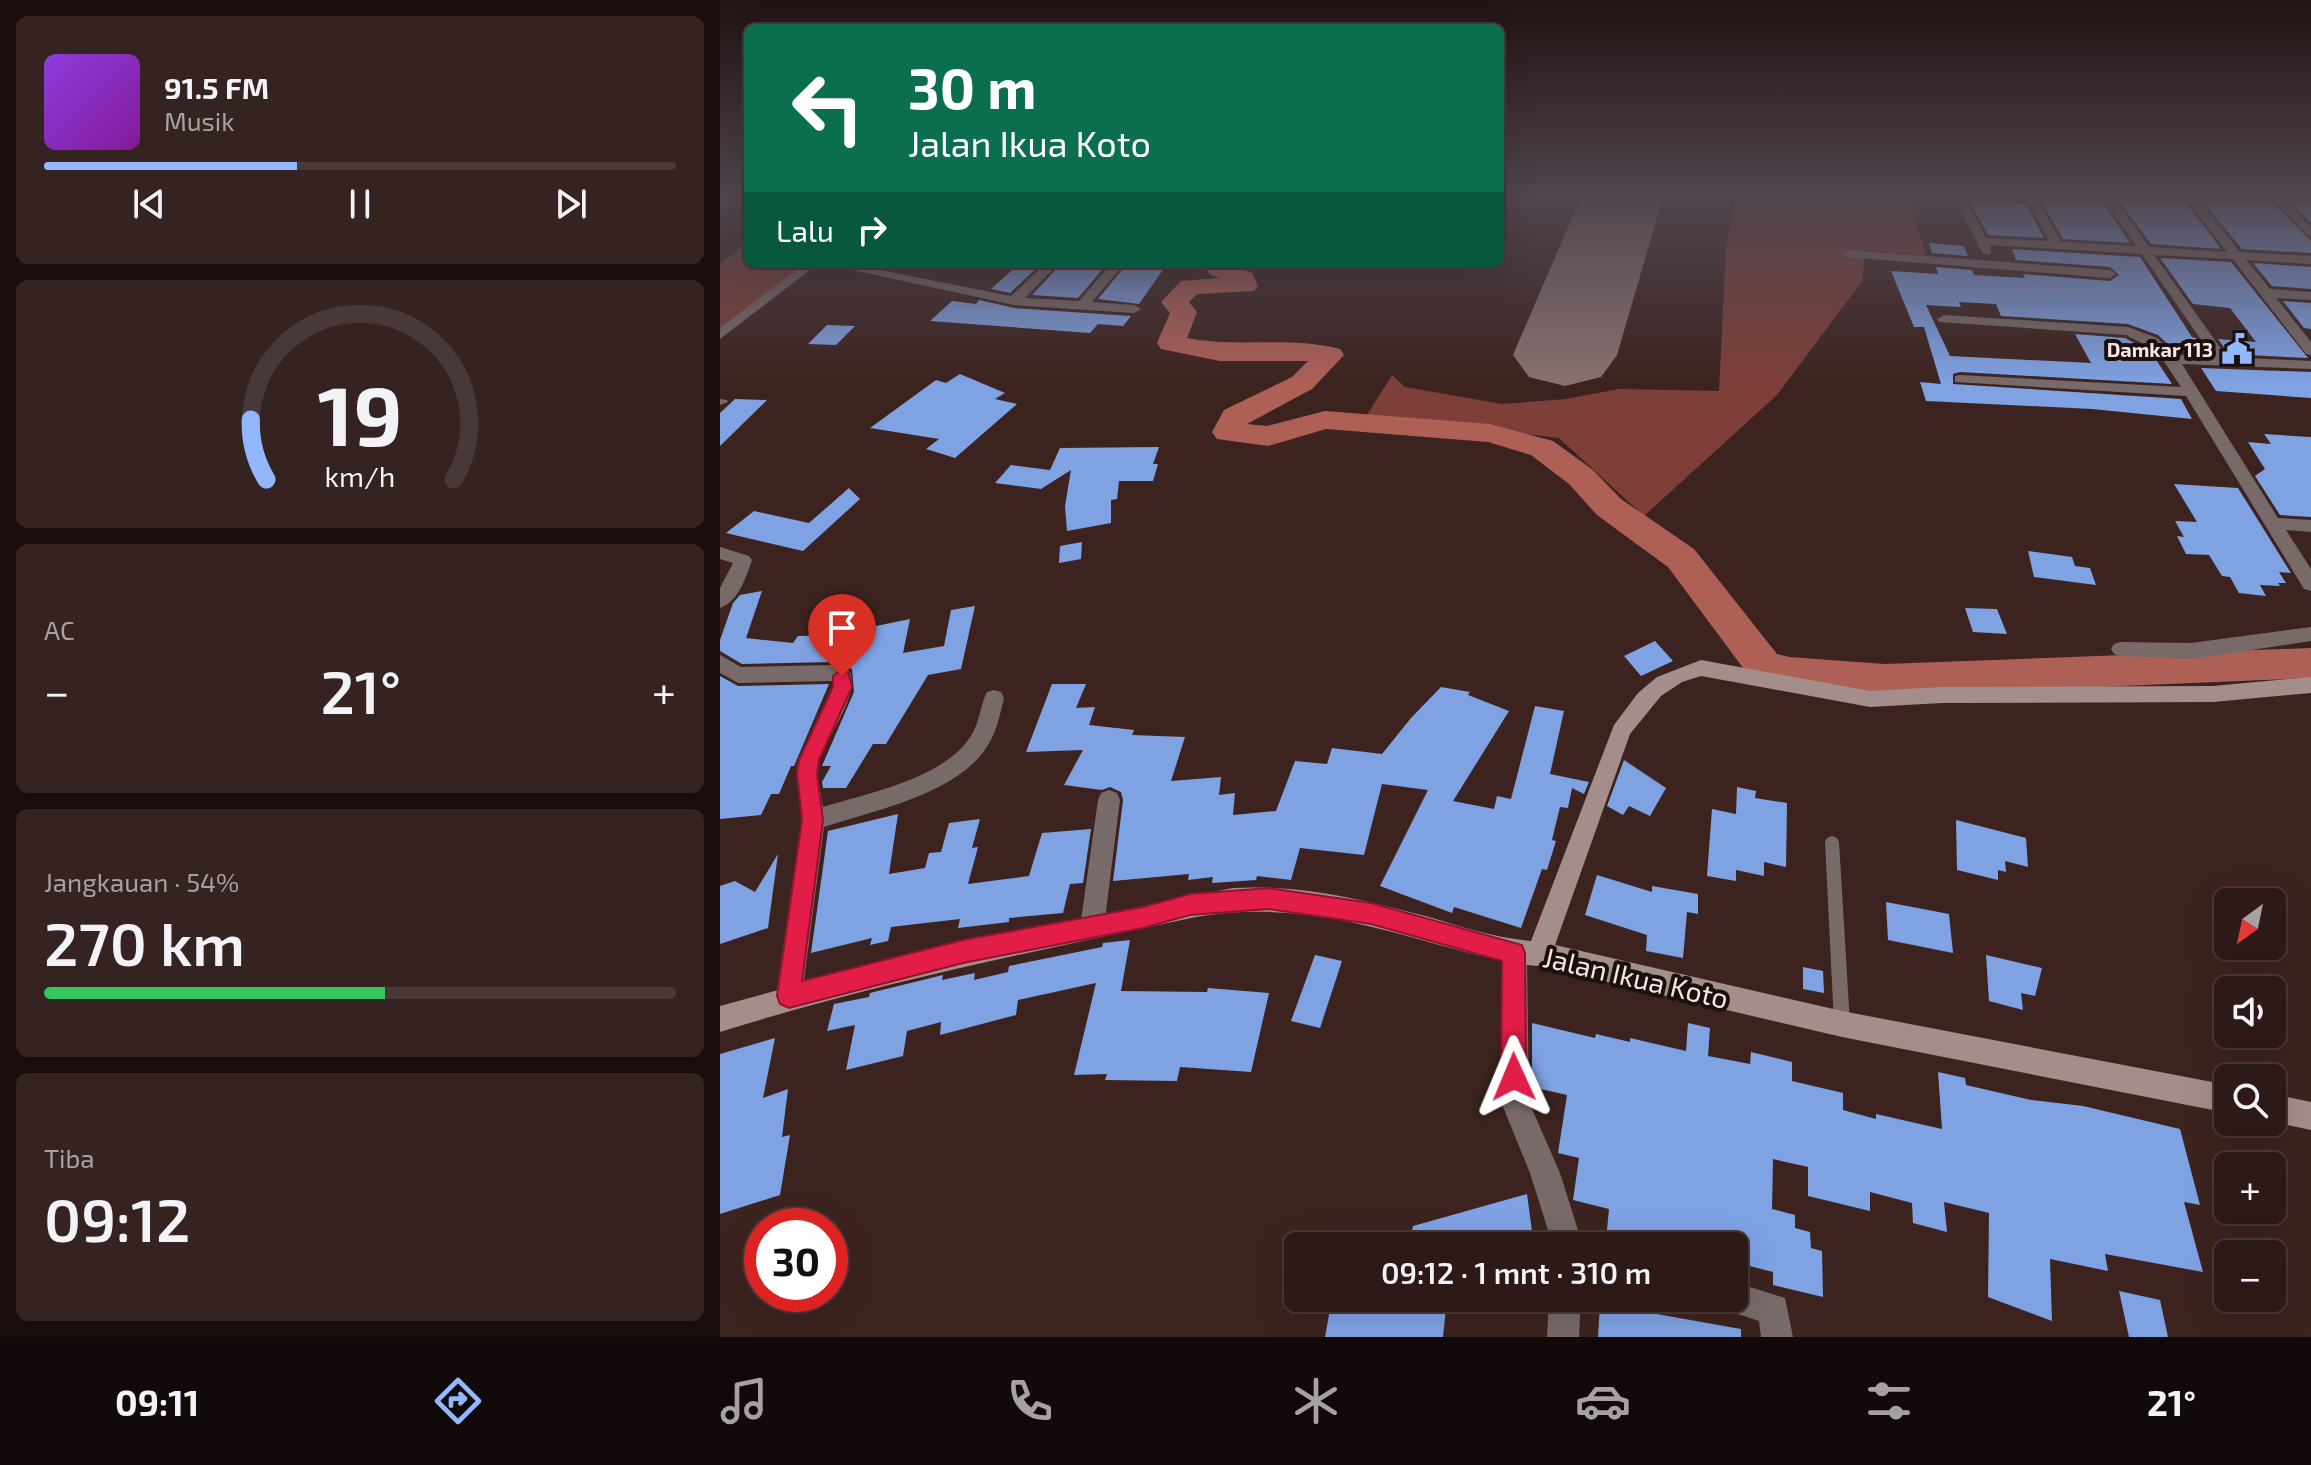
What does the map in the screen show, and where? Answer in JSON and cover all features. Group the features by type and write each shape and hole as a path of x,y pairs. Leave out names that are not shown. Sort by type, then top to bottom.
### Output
{"street":[{"path":"1928,259 2110,274"},
{"path":"1992,259 1995,264"},
{"path":"2149,259 2222,360"},
{"path":"2238,259 2311,351"},
{"path":"720,335 807,268"},
{"path":"851,268 1014,301 1134,309"},
{"path":"1014,301 1048,268"},
{"path":"1082,306 1115,268"},
{"path":"2265,293 2311,296"},
{"path":"1944,319 2126,330 2148,337 2175,359 2191,392 2311,584"},
{"path":"2293,330 2311,331"},
{"path":"2175,359 2311,365"},
{"path":"1960,379 2191,392"},
{"path":"2272,523 2311,526"},
{"path":"720,553 743,560 735,582 720,601"},
{"path":"2121,649 2191,651 2311,634"},
{"path":"720,663 738,675 832,673 842,676 843,687 809,760 807,774 813,820 789,996"},
{"path":"1564,1232 1545,1173 1515,1102 1526,953 1621,731 1637,706 1677,672 1701,668 1870,699 1942,695 2213,694 2311,685"},
{"path":"813,820 929,780 960,763 980,742 994,698"},
{"path":"1092,927 1109,800"},
{"name":"Jalan Ikua Koto","path":"720,1019 789,996 963,951 1092,927 1190,904 1269,899 1371,913 1526,953 1842,1024 2214,1096"},
{"path":"2286,1111 2311,1116"},
{"path":"1748,1302 1774,1309 1777,1337"},
{"path":"1563,1337 1564,1312"}],"lane":[{"path":"1832,842 1842,1024"}],"shaded area":[{"path":"726,259 744,259 744,268 803,268 720,338 720,264"},
{"path":"1725,259 1864,259 1863,280 1777,395 1644,516 1559,438 1367,415 1392,375 1405,387 1502,404 1566,399 1619,389 1719,391"}],"building":[{"path":"2142,259 2192,337 2206,353 2176,352 2158,335 2128,324 2001,316 1996,304 1959,302 1961,307 1926,305 1950,356 2091,363 2075,334 2125,338 2151,352 2172,384 1960,372 1953,374 1953,384 2181,399 2192,419 2092,409 1926,401 1920,382 1941,384 1924,327 1914,327 1891,271 1938,274 1936,267 1972,270 1974,275 2025,278 2023,274 2110,281 2119,275 2110,267 2016,260"},
{"path":"2161,259 2231,262 2308,358 2229,354 2218,339 2256,342 2230,308 2193,304"},
{"path":"2253,263 2311,267 2311,289 2272,286"},
{"path":"1015,268 1037,268 1010,293 991,289"},
{"path":"1057,268 1104,268 1078,298 1032,295"},
{"path":"1124,268 1164,268 1139,304 1098,299"},
{"path":"979,300 1014,308 1131,316 1123,326 1098,324 1090,333 930,321 952,301 976,304"},
{"path":"2283,301 2311,303 2311,329 2304,328"},
{"path":"827,325 855,326 836,345 808,344"},
{"path":"2201,368 2311,372 2311,398 2216,391"},
{"path":"960,374 1005,393 995,399 1017,404 955,458 926,449 939,439 870,428 936,380 946,383"},
{"path":"735,399 767,400 720,446 720,413"},
{"path":"2264,434 2311,437 2311,517 2280,515 2255,476 2265,469 2248,442 2271,444"},
{"path":"1159,447 1153,464 1158,464 1153,481 1119,481 1117,499 1111,500 1111,523 1067,531 1065,506 1071,470 1041,489 995,483 1011,465 1050,470 1060,448"},
{"path":"2174,484 2238,488 2291,573 2279,572 2286,583 2278,583 2280,586 2260,585 2266,596 2239,593 2230,577 2222,576 2209,555 2186,554 2177,536 2184,537 2175,521 2197,522"},
{"path":"849,488 860,499 803,551 726,533 754,511 809,523"},
{"path":"1082,542 1081,559 1059,563 1060,546"},
{"path":"2028,551 2072,557 2075,566 2090,568 2096,585 2034,577"},
{"path":"762,591 746,638 793,643 798,636 874,634 876,626 910,619 903,653 944,646 951,610 975,606 961,669 928,675 886,744 873,744 846,788 823,788 822,782 831,766 822,766 854,692 852,669 832,662 742,664 720,651 720,640 733,603 740,595"},
{"path":"1965,608 1997,609 2007,634 1973,632"},
{"path":"1655,641 1673,661 1641,676 1624,656"},
{"path":"720,676 738,686 829,684 794,766 791,766 779,794 771,794 761,815 720,819"},
{"path":"1052,684 1086,684 1076,708 1095,707 1089,725 1134,730 1132,735 1185,737 1171,781 1221,777 1219,795 1235,793 1233,815 1276,811 1295,761 1327,764 1332,748 1382,754 1441,687 1470,692 1468,695 1509,711 1453,801 1494,809 1497,796 1511,799 1535,706 1564,711 1550,774 1589,782 1584,794 1572,788 1568,808 1560,807 1552,840 1556,841 1547,870 1542,869 1521,928 1454,907 1452,913 1380,886 1428,790 1382,784 1364,855 1300,848 1291,880 1257,876 1256,880 1212,883 1213,877 1188,880 1189,874 1113,881 1123,800 1121,792 1110,787 1102,790 1064,785 1083,750 1026,752"},
{"path":"1624,760 1666,788 1650,816 1629,806 1623,815 1607,806"},
{"path":"1737,787 1756,791 1755,798 1787,803 1786,867 1764,862 1764,876 1736,870 1736,881 1707,876 1712,809 1736,814"},
{"path":"898,814 889,874 925,868 929,853 941,852 949,823 980,819 972,848 978,847 968,884 1029,876 1042,833 1091,829 1083,883 1070,884 1063,913 1009,918 1009,922 958,928 960,919 891,927 888,941 870,945 872,938 811,953 828,831"},
{"path":"1956,820 2026,838 2028,867 2005,861 2006,872 1998,870 1998,880 1957,870"},
{"path":"778,854 768,928 720,944 720,886 735,881 755,892"},
{"path":"1597,875 1652,892 1652,886 1698,894 1698,914 1687,912 1683,958 1646,951 1647,935 1585,915"},
{"path":"1886,902 1949,914 1953,953 1888,940"},
{"path":"1130,940 1121,991 1207,992 1208,988 1269,993 1251,1072 1180,1067 1177,1081 1105,1080 1107,1074 1074,1075 1096,983 1018,1000 1016,1015 940,1035 941,1022 907,1031 903,1056 846,1070 855,1025 827,1031 834,1004 869,997 870,993 943,975 942,980 975,973 974,980 1008,972 1009,966 1102,947 1103,943"},
{"path":"1315,955 1342,961 1320,1028 1291,1021"},
{"path":"1986,955 2042,968 2035,996 2021,993 2023,1010 1989,1001"},
{"path":"1803,967 1823,971 1824,993 1803,989"},
{"path":"1532,1023 1595,1038 1596,1034 1630,1042 1630,1038 1686,1051 1688,1023 1710,1028 1708,1056 1750,1064 1751,1052 1792,1062 1792,1081 1843,1093 1843,1110 1876,1119 1876,1114 1942,1129 1938,1072 1965,1078 1966,1085 2031,1100 2083,1106 2180,1129 2200,1205 2184,1202 2203,1272 2105,1254 2108,1271 2050,1259 2052,1321 1988,1297 1989,1213 1944,1202 1947,1232 1913,1223 1912,1203 1870,1192 1870,1211 1808,1196 1808,1167 1773,1159 1772,1209 1795,1215 1795,1228 1810,1232 1811,1248 1822,1251 1823,1297 1773,1285 1773,1272 1748,1266 1748,1232 1607,1232 1609,1209 1573,1200 1579,1158 1558,1153 1567,1095 1532,1087"},
{"path":"775,1038 763,1098 788,1089 782,1137 790,1135 780,1195 720,1214 720,1054"},
{"path":"1527,1194 1532,1232 1412,1232 1413,1226"},
{"path":"2119,1291 2160,1300 2168,1337 2129,1337"},
{"path":"1329,1312 1446,1312 1443,1337 1325,1337"},
{"path":"1600,1312 1645,1312 1741,1329 1741,1337 1598,1337"}],"waterway":[{"path":"1218,268 1243,278 1245,286 1190,286 1174,302 1184,312 1171,343 1220,353 1297,351 1330,355 1302,383 1235,416 1228,432 1268,436 1325,420 1490,433 1542,448 1581,477 1609,507 1681,558 1763,665 1789,673 1885,680 2311,663"}],"runway":[{"path":"1565,355 1599,259"}],"place":[{"name":"Damkar 113","path":"2237,349"}],"route":[{"path":"842,676 843,687 809,760 807,774 813,820 789,996 963,951 1143,918 1190,904 1269,899 1371,913 1514,953 1514,1077"}]}
